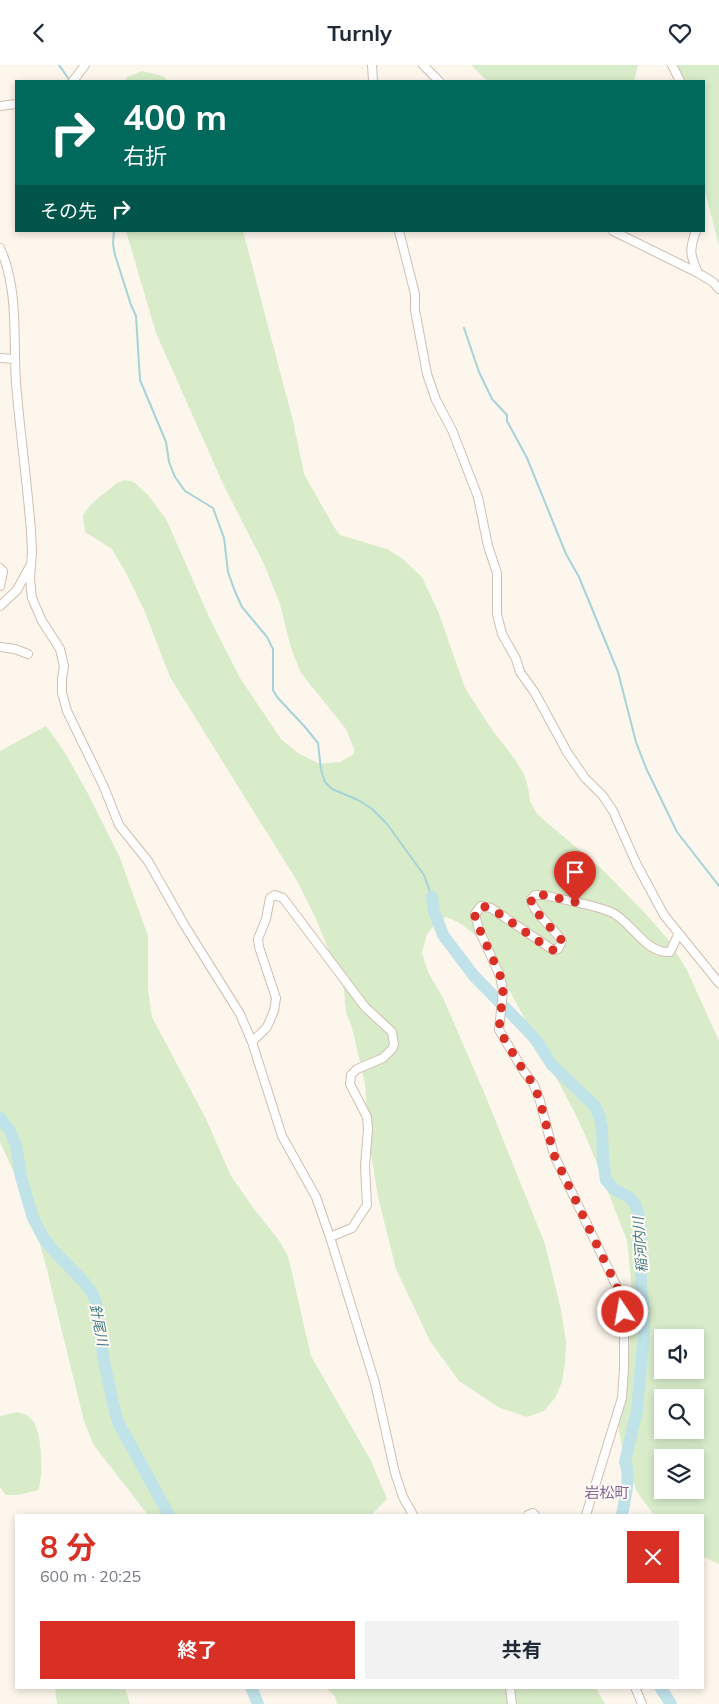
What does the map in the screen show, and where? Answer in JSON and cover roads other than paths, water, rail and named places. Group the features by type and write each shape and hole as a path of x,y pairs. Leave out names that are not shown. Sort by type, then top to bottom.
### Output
{"street":[{"path":"74,80 85,65"},
{"path":"372,65 373,80"},
{"path":"423,65 438,80"},
{"path":"672,65 680,80"},
{"path":"0,106 15,104"},
{"path":"399,232 415,294 415,310 426,374 436,400 452,430 478,497 488,546 497,573 497,614 502,634 516,659 520,672 535,693 567,752 585,778 603,796 613,811 637,865 664,915 719,983"},
{"path":"615,232 698,273 713,282 719,289"},
{"path":"696,232 690,255 698,273"},
{"path":"0,248 5,259 12,298 15,359 28,488 32,551 30,579 32,598 42,621 60,649 64,666 62,693 67,711 104,787 119,825 148,861 185,926 240,1014 252,1042 282,1136 316,1197 330,1237 375,1383 395,1473 403,1497 412,1514"},
{"path":"0,358 15,359"},
{"path":"0,606 17,590 31,565"},
{"path":"0,568 3,571 0,586"},
{"path":"0,647 15,649 28,654"},
{"path":"252,1042 267,1027 274,1011 276,998 258,939 266,919 270,898 275,895 283,898 365,1007 392,1032 394,1038 392,1049 383,1058 357,1069 351,1075 350,1084 367,1117 365,1165 367,1205 352,1228 330,1237"},
{"path":"586,1514 622,1398 624,1323 621,1301 610,1271 554,1155 534,1085 499,1030 503,991 500,975 475,919 475,914 481,906 491,908 553,950 558,949 562,941 532,905 531,899 535,895 544,895 614,913 652,947 663,952 670,952 680,933"},
{"path":"510,1689 512,1704"},
{"path":"636,1689 642,1704"}],"waterway":[{"path":"59,65 69,80"},
{"path":"114,232 115,255 136,316 140,380 166,442 169,462 175,477 185,491 213,508 224,538 228,572 234,589 242,607 267,637 273,649 273,690 318,743 321,770 325,782 332,789 371,808 387,824 424,875 432,897"},
{"path":"464,328 479,372 492,399 507,415 507,421 527,458 566,554 579,577 618,672 636,742 646,768 677,832 719,886"},
{"name":"稲河内川","path":"432,897 434,911 443,935 474,976 536,1040 552,1065 594,1105 602,1128 606,1180 614,1189 629,1197 635,1204 640,1220 644,1335 637,1410 625,1462 627,1481 622,1514"},
{"name":"針尾川","path":"0,1118 10,1131 16,1145 21,1177 33,1218 43,1237 53,1250 92,1293 96,1303 103,1356 118,1422 168,1514"},
{"name":"針尾川","path":"252,1689 258,1704"},
{"name":"稲河内川","path":"661,1689 671,1704"}],"district":[{"name":"岩松町","path":"607,1493"}]}
